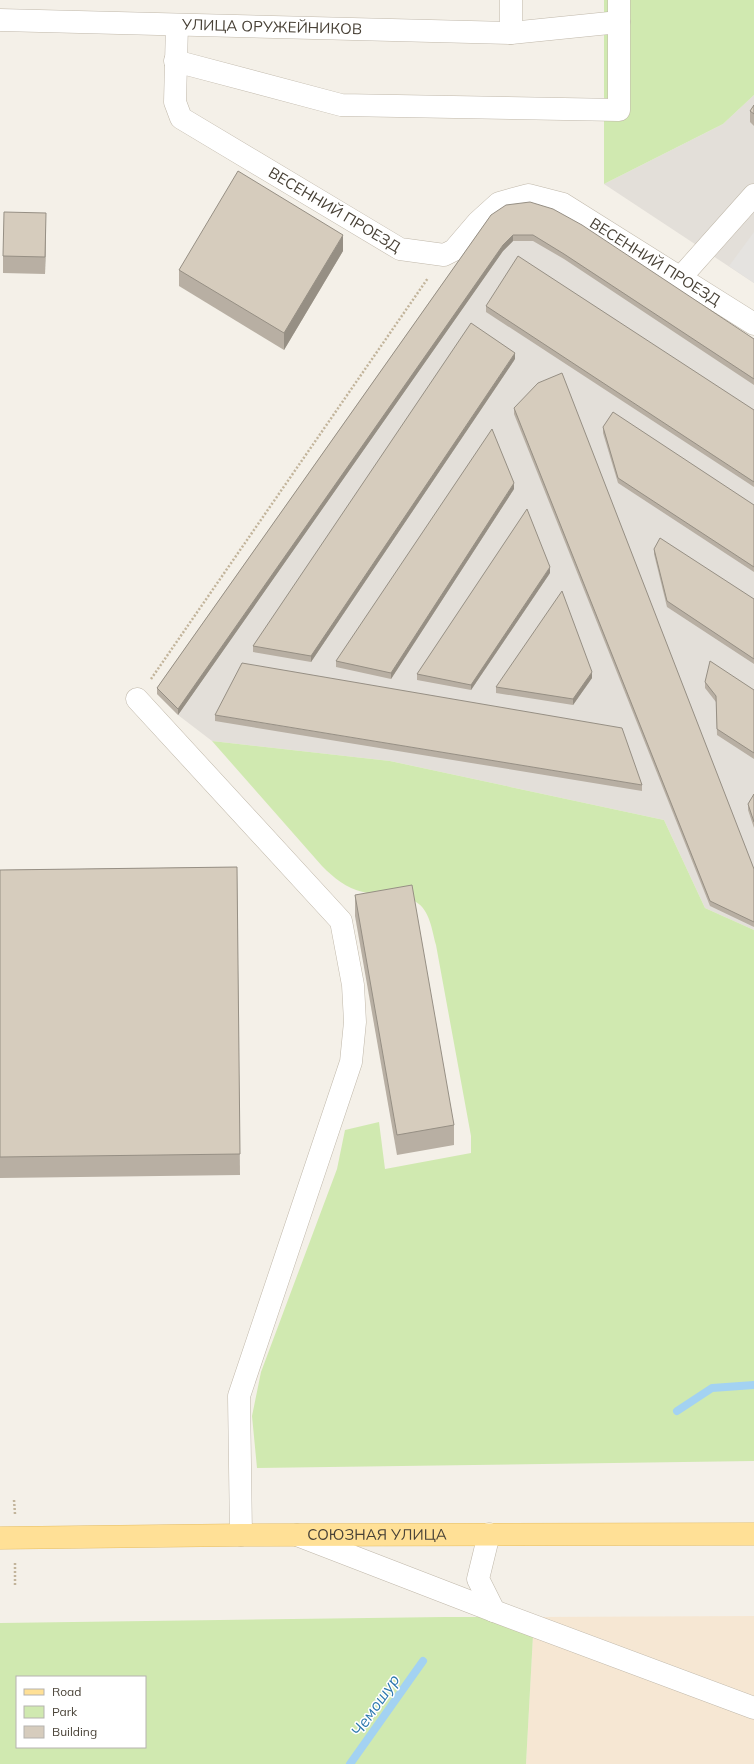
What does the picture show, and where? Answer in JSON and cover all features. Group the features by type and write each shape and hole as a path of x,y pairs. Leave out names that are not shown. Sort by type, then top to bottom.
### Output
{"main road":[{"name":"СОЮЗНАЯ УЛИЦА","path":"0,1538 241,1535 754,1534"}],"street":[{"path":"511,0 511,33"},
{"path":"174,61 341,105 618,110 619,0"},
{"name":"УЛИЦА ОРУЖЕЙНИКОВ","path":"0,20 511,33 619,22"},
{"name":"ВЕСЕННИЙ ПРОЕЗД","path":"177,25 174,61 175,102 181,118 400,249 444,255 454,250 478,222 500,203 528,195 563,204 754,324"},
{"path":"681,277 754,195"},
{"path":"137,699 341,921 353,985 355,1022 351,1062 239,1396 241,1535"},
{"path":"489,1534 478,1578 494,1611"},
{"path":"296,1535 754,1708"}],"path":[{"path":"137,699 444,255"}],"shaded area":[{"path":"754,95 754,283 604,184 723,124"},
{"path":"491,221 754,345 754,930 705,908 664,820 390,761 212,741 178,715 157,694"},
{"path":"754,232 754,283 729,266"},
{"path":"754,1616 754,1764 526,1764 534,1617"}],"green space":[{"path":"604,0 754,0 754,95 723,124 604,184"},
{"path":"212,741 390,761 664,820 705,908 754,930 754,1461 257,1468 252,1416 261,1372 337,1169 345,1130 379,1122 385,1169 471,1153 471,1136 436,945 430,921 424,910 416,902 410,899 397,895 363,892 351,888 336,878 322,866"},
{"path":"534,1617 526,1764 0,1764 0,1623"}],"building":[{"path":"754,105 754,114 750,111"},
{"path":"238,171 343,235 284,333 179,270"},
{"path":"530,202 553,209 582,225 754,339 754,379 533,235 513,235 503,245 178,709 157,688 491,215 506,205"},
{"path":"4,212 46,213 45,257 3,256"},
{"path":"518,256 754,410 754,482 486,306"},
{"path":"471,323 515,353 311,656 253,646"},
{"path":"562,373 754,869 754,922 710,901 514,408 538,383"},
{"path":"613,412 754,505 754,567 618,478 603,427"},
{"path":"492,429 514,483 391,673 336,661"},
{"path":"527,509 550,567 471,685 417,674"},
{"path":"660,538 754,599 754,659 667,601 654,549"},
{"path":"562,591 592,672 573,699 496,687"},
{"path":"710,661 754,690 754,753 717,729 716,696 705,682"},
{"path":"242,663 622,728 642,785 215,715"},
{"path":"754,794 754,822 748,804"},
{"path":"237,867 240,1154 0,1157 0,870"},
{"path":"412,885 454,1125 397,1135 355,895"}],"waterway":[{"name":"Чемошур","path":"677,1411 712,1388 754,1385"},
{"name":"Чемошур","path":"350,1764 423,1661"}]}
